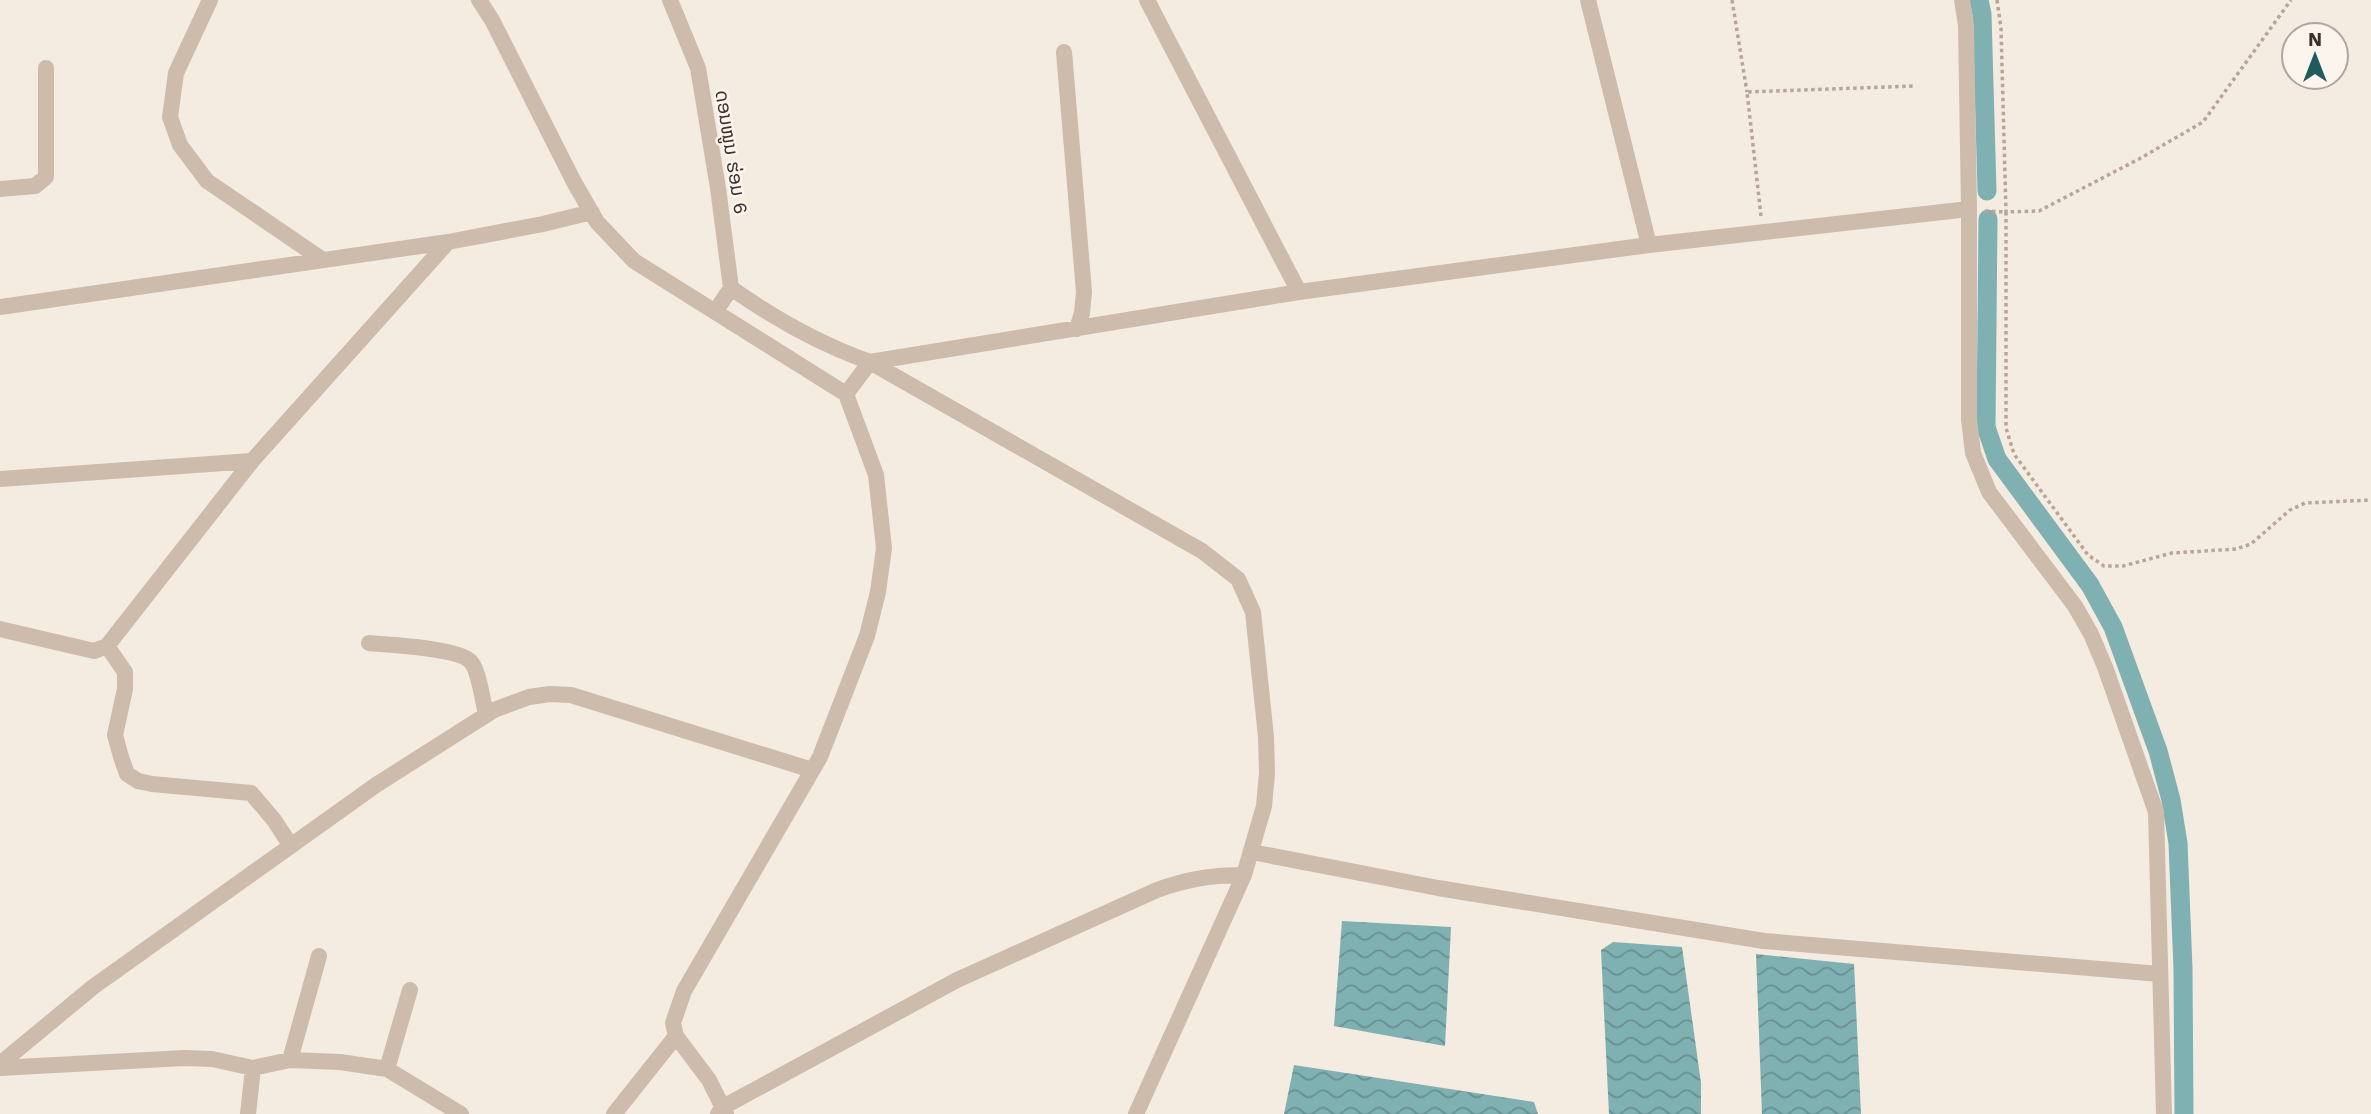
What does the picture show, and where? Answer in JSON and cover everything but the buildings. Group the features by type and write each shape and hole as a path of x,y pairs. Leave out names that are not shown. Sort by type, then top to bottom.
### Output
{"street":[{"path":"210,0 176,74 170,117 180,145 207,181 323,260"},
{"path":"479,0 597,222 634,261 846,394 876,475 884,548 878,592 867,636 820,757 684,991 673,1023 676,1037 709,1080 722,1112 957,979 1157,890 1213,874 1244,874"},
{"name":"ດອນໜູນ ຮ່ອມ 6","path":"670,0 698,68 731,288"},
{"path":"1147,0 1299,292"},
{"path":"1588,0 1649,245"},
{"path":"1962,0 1966,25 1969,419 1973,453 1989,492 2075,606 2091,634 2156,812 2164,1114"},
{"path":"1064,52 1084,292 1077,329"},
{"path":"0,189 35,186 46,177 46,68"},
{"path":"846,394 870,362 1299,292 1649,245 1969,209"},
{"path":"0,307 448,242 592,212"},
{"path":"0,629 94,651 107,646 252,461 448,242"},
{"path":"715,312 731,288 773,317 832,349 870,362 1202,551 1238,579 1253,611 1266,737 1264,806 1244,874 1136,1114"},
{"path":"0,479 252,461"},
{"path":"369,643 430,649 465,657 476,672 486,715"},
{"path":"107,646 125,672 125,689 115,735 127,774 138,781 152,784 250,793 274,820 291,846"},
{"path":"0,1066 93,987 376,785 486,715 529,697 571,695 812,770"},
{"path":"1252,852 1438,888 1764,940 2160,974"},
{"path":"290,1060 319,956"},
{"path":"387,1069 410,990"},
{"path":"614,1114 676,1037"},
{"path":"0,1066 184,1058 212,1059 253,1068 290,1060 340,1062 387,1069 461,1114"},
{"path":"248,1114 253,1068"}],"path":[{"path":"1732,0 1747,92 1762,232"},
{"path":"1997,0 2001,28 2006,212 2006,428 2014,454 2088,555 2104,566 2123,566 2172,552 2236,549 2251,544 2290,510 2305,503 2371,500"},
{"path":"1969,209 2039,211 2203,122 2291,0"},
{"path":"1747,92 1913,86"}],"water":[{"path":"1342,921 1451,927 1445,1046 1334,1026"},
{"path":"1613,942 1682,947 1701,1083 1701,1114 1609,1114 1601,950"},
{"path":"1756,954 1854,964 1861,1114 1762,1114"},
{"path":"1294,1065 1534,1102 1538,1114 1284,1114"}],"waterway":[{"path":"1979,0 1982,14 1987,191"},
{"path":"1988,219 1986,427 1997,459 2090,585 2113,627 2158,751 2171,800 2178,843 2183,969 2184,1114"}]}
